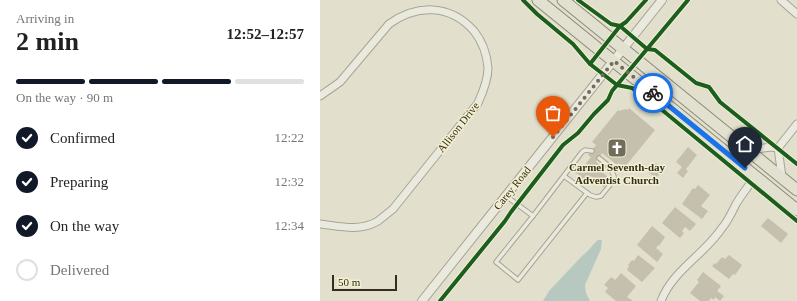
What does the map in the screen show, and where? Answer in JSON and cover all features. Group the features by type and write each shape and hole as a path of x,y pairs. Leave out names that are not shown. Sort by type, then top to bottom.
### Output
{"main road":[{"path":"538,0 797,210"},
{"path":"563,0 797,190"}],"street":[{"name":"Carey Road","path":"422,301 662,0"},
{"path":"781,0 797,14"},
{"name":"Allison Drive","path":"320,96 340,82 389,24 398,18 415,11 434,10 452,14 461,19 478,37 485,52 488,68 485,85 478,103 393,209 378,221 362,227 351,228 320,224"},
{"path":"782,177 778,148 797,124"},
{"path":"749,150 771,147 778,148"},
{"path":"661,301 674,278 688,263 708,246 722,228 756,176"}],"lane":[{"path":"587,193 518,280 496,262 582,152 585,150 592,152"},
{"path":"564,176 587,193 596,197 601,196 614,180 614,176 609,166 599,158"},
{"path":"506,196 533,216"}],"shaded area":[{"path":"598,240 602,240 601,249 585,285 586,293 590,301 543,301 549,291"}],"building":[{"name":"Carmel Seventh-day Adventist Church","path":"629,108 655,130 624,168 618,163 617,165 602,153 596,162 600,165 598,168 610,179 604,187 591,176 587,182 575,172 582,164 584,166 591,157 588,155 596,145 592,142 618,110 628,110"},
{"path":"688,147 697,155 686,169 688,171 683,178 677,173 682,167 676,162"},
{"path":"656,163 664,169 656,178 648,172"},
{"path":"698,185 710,195 701,206 708,211 702,219 682,204 693,188 695,189"},
{"path":"675,207 696,224 690,231 685,227 682,231 684,233 680,238 662,223"},
{"path":"768,218 788,234 781,243 761,226"},
{"path":"652,226 665,237 656,248 663,254 657,262 637,245"},
{"path":"638,255 655,268 642,282 627,270 628,265 632,260 634,261"},
{"path":"729,255 742,265 735,275 733,274 729,279 712,266 722,257 725,259"},
{"path":"703,272 721,286 717,291 724,296 720,301 715,297 714,300 711,298 709,301 700,301 690,293 699,282 697,280"},
{"path":"621,273 636,286 627,297 633,301 616,301 605,292 608,288 604,285 611,277 615,280"}],"cycle path":[{"path":"523,0 537,14 573,44 590,64 617,85 632,88 656,105 797,221"},
{"path":"578,0 611,24 620,26 647,49 655,50 696,83 709,87 720,102 797,164"},
{"path":"590,64 620,26 626,22 646,0"},
{"path":"440,301 505,221 563,145 578,133 608,100 612,91 688,0"}],"way so far":[{"path":"553,137 614,61 653,93"}],"place":[{"name":"Carmel Seventh-day Adventist Church","path":"617,148"}],"route":[{"path":"653,93 745,168"}]}
